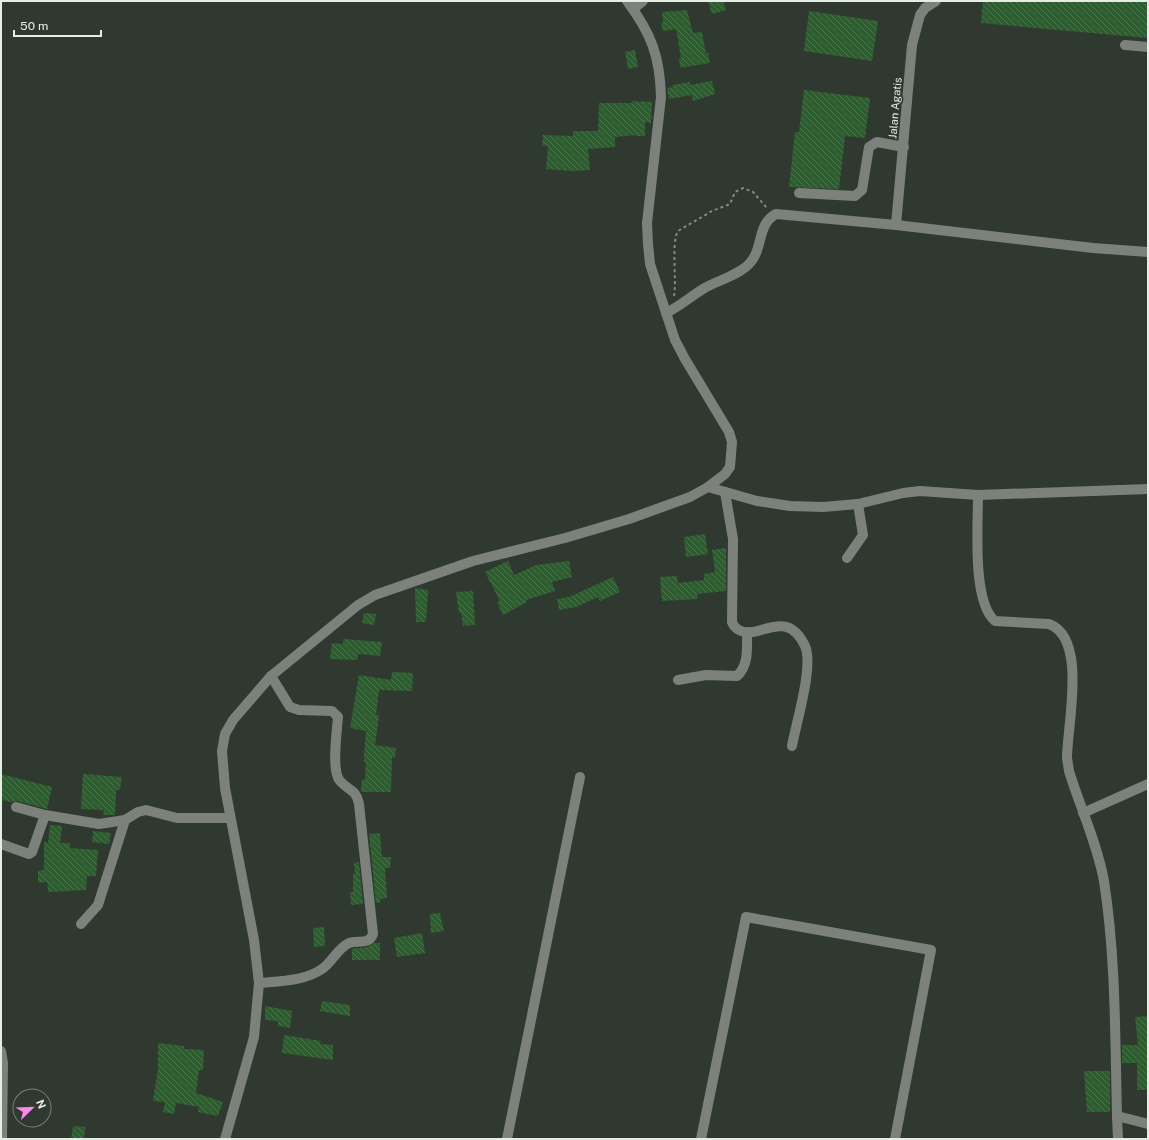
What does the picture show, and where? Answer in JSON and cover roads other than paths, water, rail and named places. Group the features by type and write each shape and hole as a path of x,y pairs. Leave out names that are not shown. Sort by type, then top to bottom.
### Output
{"street":[{"path":"225,1139 254,1037 259,983 254,940 225,788 222,751 226,734 233,720 271,676 358,605 375,595 473,561 565,538 629,519 677,502 708,487 725,474 730,466 732,442 722,419 675,340 656,286 648,244 647,223 661,97 661,78 654,44 646,28 630,5 643,1"},
{"name":"Jalan Agatis","path":"896,225 912,46 920,15 925,8 936,1"},
{"path":"1125,45 1148,47"},
{"path":"798,193 855,196 862,190 869,147 877,142 904,147"},
{"path":"665,310 680,306 703,289 749,264 759,244 764,224 769,218 776,214 896,225 1009,239 1148,252"},
{"path":"708,487 757,501 790,506 823,507 858,504 903,492 920,491 978,495 1148,489"},
{"path":"725,492 733,539 732,622 737,629 747,632 779,626 791,628 796,632 806,648 808,663 792,746"},
{"path":"978,495 978,563 980,584 986,611 995,621 1049,624 1056,627 1066,639 1068,645 1073,671 1067,758 1069,771 1100,866 1105,894 1111,950 1118,1139"},
{"path":"846,558 863,536 858,504"},
{"path":"678,680 706,675 737,676 743,670 746,659 747,632"},
{"path":"259,983 309,976 324,968 345,946 351,943 367,941 373,934 357,794 340,781 335,769 338,717 332,711 299,710 290,707 271,676"},
{"path":"507,1139 580,777"},
{"path":"1083,813 1148,784"},
{"path":"16,807 45,815 99,824 125,820 138,812 146,810 176,818 230,818"},
{"path":"1,844 29,854 32,852 45,815"},
{"path":"80,924 98,905 125,820"},
{"path":"701,1139 746,917 931,950 895,1139"},
{"path":"1,1051 3,1063 2,1139"},
{"path":"1117,1116 1148,1124"}]}
